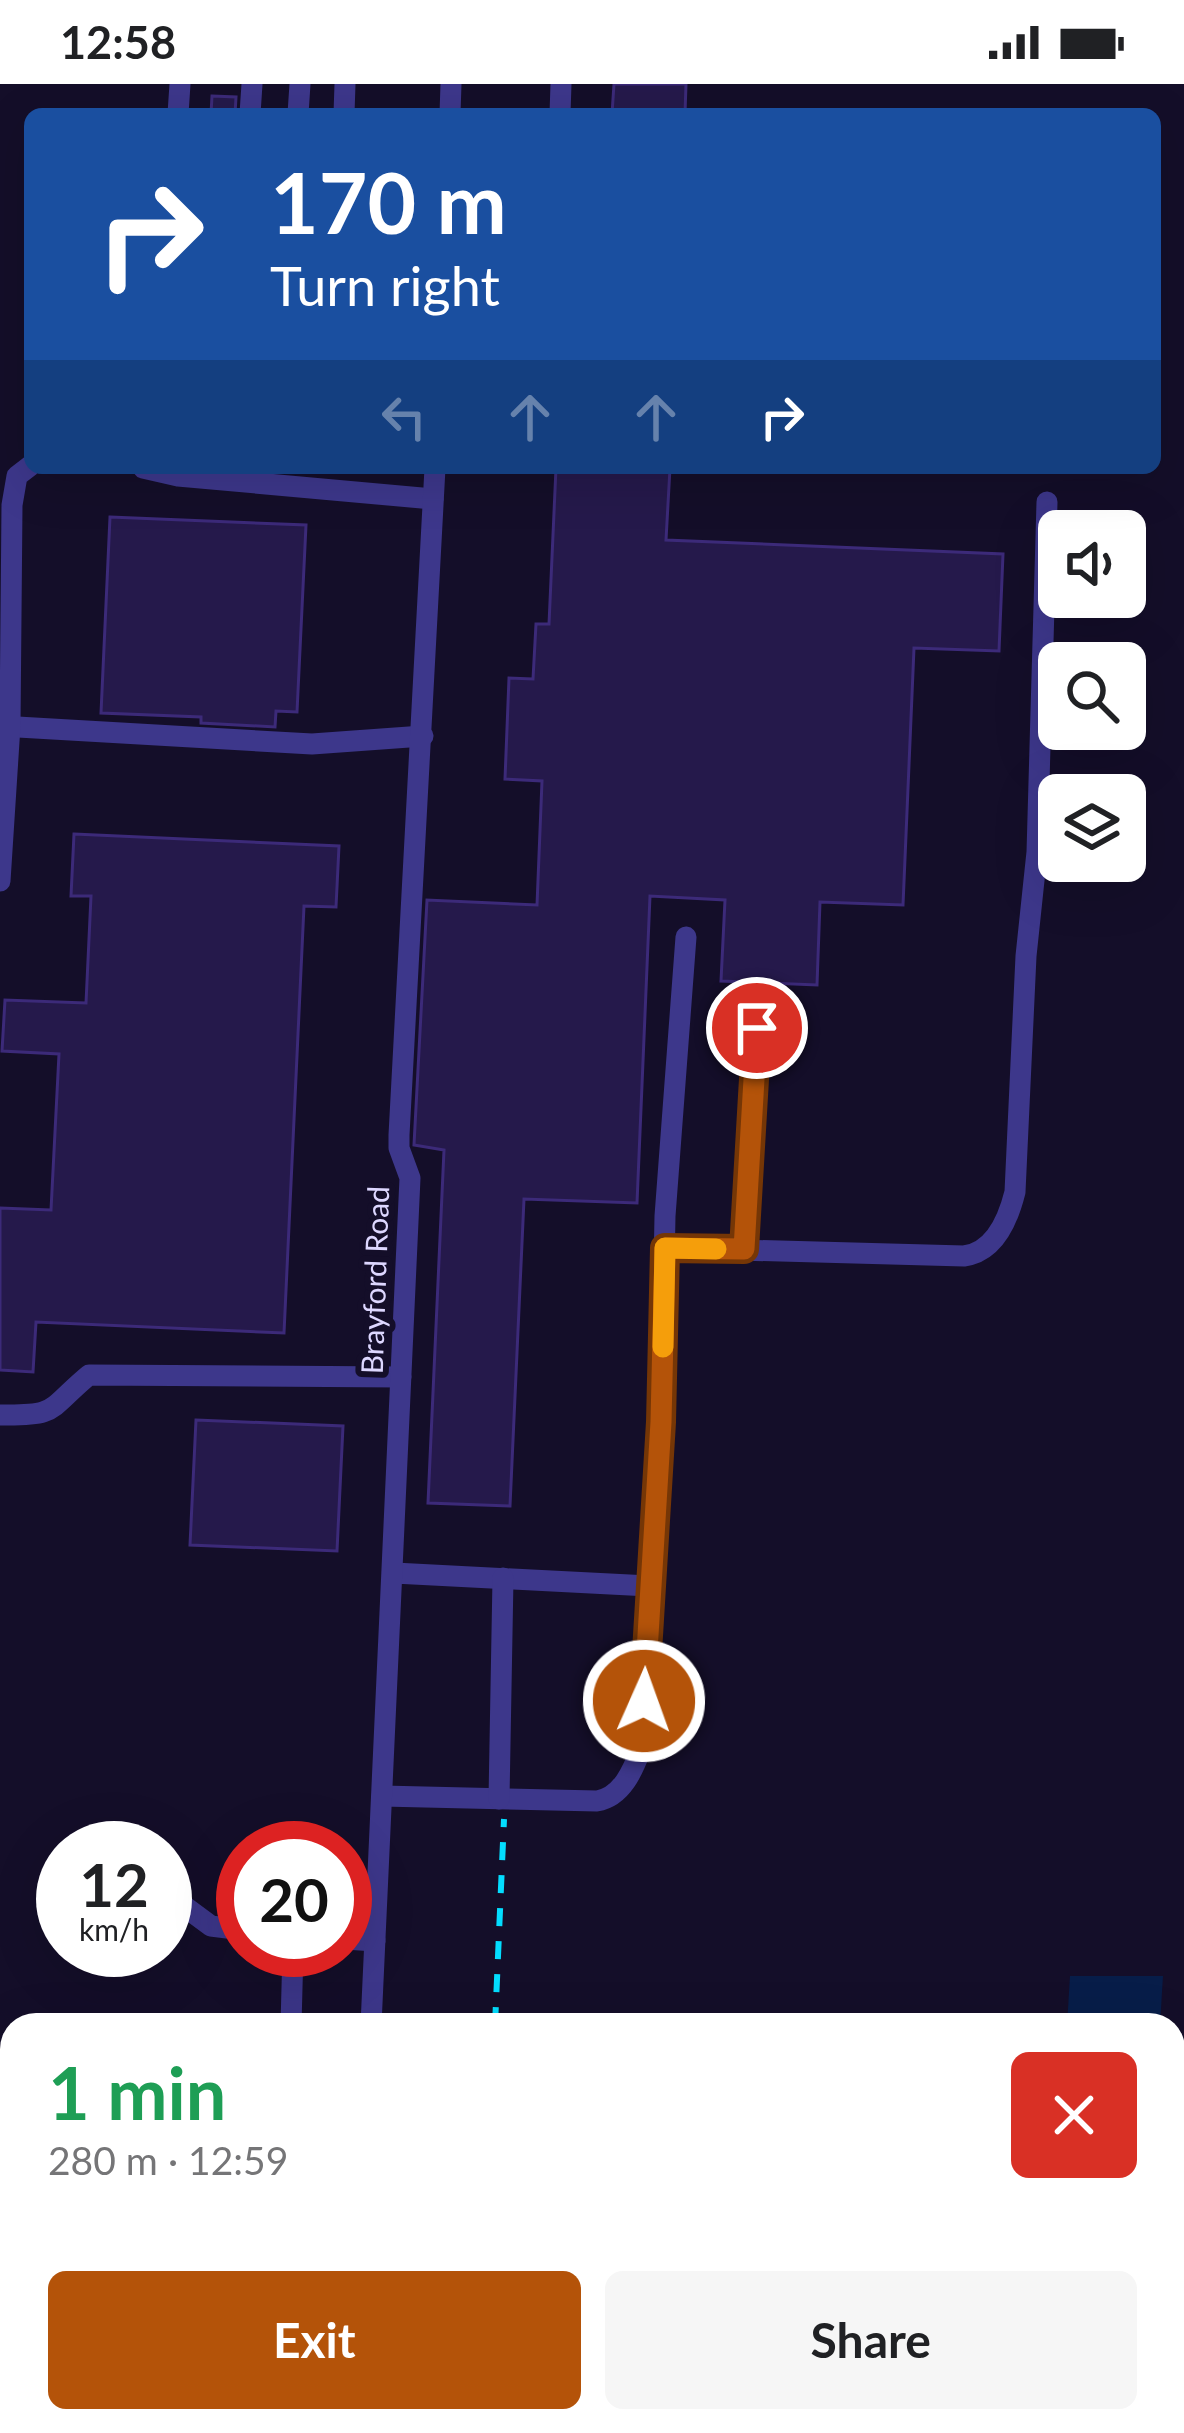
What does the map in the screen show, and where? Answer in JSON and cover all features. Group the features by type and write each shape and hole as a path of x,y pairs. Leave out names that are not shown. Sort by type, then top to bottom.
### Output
{"lane":[{"path":"0,881 12,505 17,476 24,471"},
{"path":"169,474 433,499"},
{"name":"Brayford Road","path":"372,2013 410,1178 399,1135 435,474"},
{"path":"665,1248 976,1254 1000,1230 1015,1192 1025,956 1036,852 1047,502"},
{"path":"5,726 312,744 423,736"},
{"path":"382,1796 597,1802 608,1799 628,1776 641,1749 661,1422 665,1248 686,937"},
{"path":"744,1249 757,1028"},
{"path":"0,1415 40,1416 53,1411 88,1375 401,1377"},
{"path":"394,1574 649,1586"},
{"path":"499,1799 503,1578"},
{"path":"291,2013 292,1977"}],"water":[{"path":"1070,1976 1163,1976 1161,2013 1068,2013"}],"building":[{"path":"614,84 686,84 685,108 612,108"},
{"path":"212,96 236,97 235,108 211,108"},
{"path":"556,474 670,474 666,540 1003,554 999,651 914,648 903,905 820,902 817,985 721,981 725,900 650,896 637,1203 524,1199 510,1506 428,1503 444,1150 414,1145 427,900 537,905 542,781 505,779 509,678 533,679 536,624 549,624"},
{"path":"110,517 306,525 297,712 276,711 275,727 201,723 201,717 101,713"},
{"path":"74,834 339,846 336,907 304,906 284,1333 36,1322 33,1372 0,1370 0,1208 51,1210 59,1054 2,1051 5,1000 86,1003 91,896 71,896"},
{"path":"196,1420 343,1426 337,1551 190,1545"}],"railway":[{"path":"496,2013 504,1819"}],"slow traffic":[{"path":"663,1347 665,1248 716,1249"}],"route":[{"path":"644,1701 661,1422 665,1248 744,1249 757,1028"}]}
